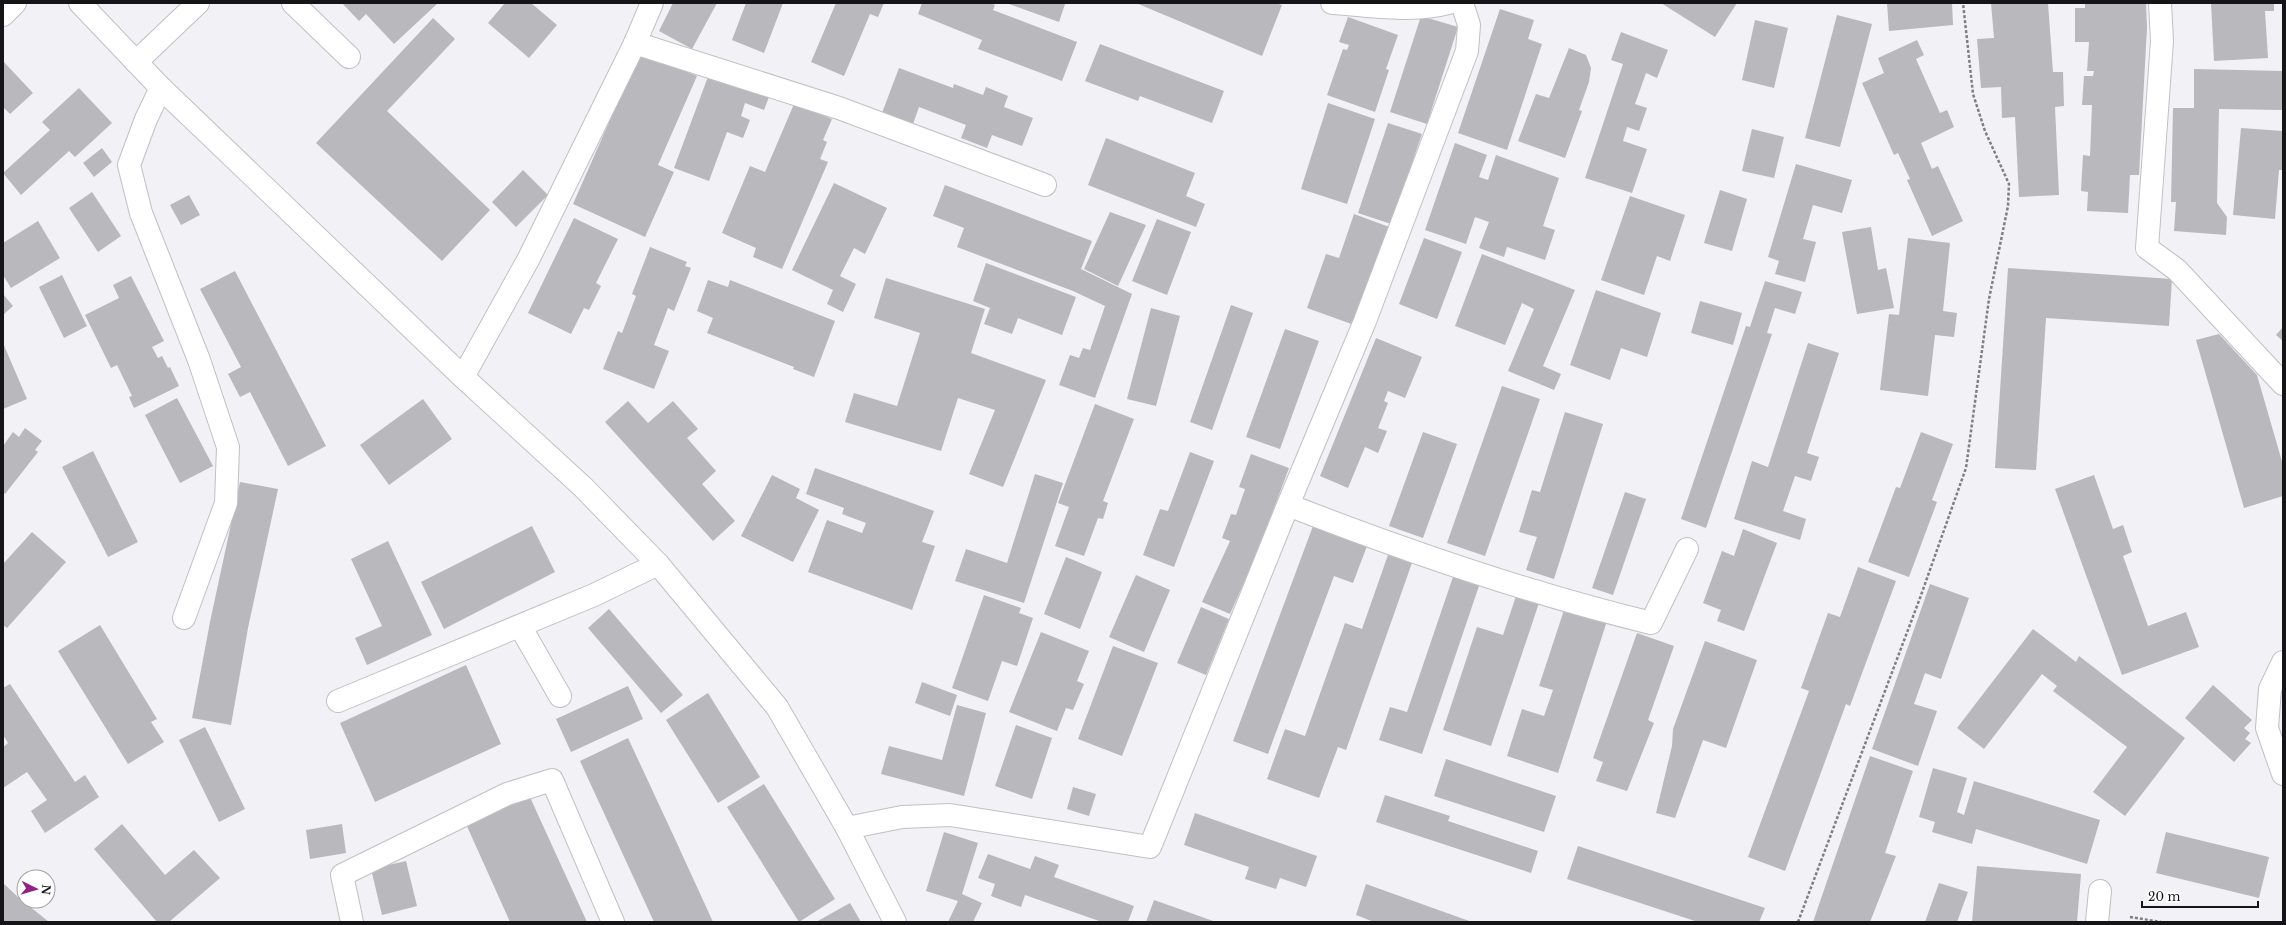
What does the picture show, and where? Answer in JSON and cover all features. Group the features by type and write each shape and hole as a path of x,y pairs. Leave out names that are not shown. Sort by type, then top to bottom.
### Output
{"street":[{"path":"3,15 15,3"},
{"path":"80,3 161,88 463,377 583,487 658,564 777,707 847,828 895,922"},
{"path":"136,62 198,3"},
{"path":"293,3 349,57"},
{"path":"463,377 528,260 635,43 652,3"},
{"path":"1332,3 1405,8 1434,7 1449,3"},
{"path":"847,828 902,817 950,815 1150,847 1288,505 1365,322 1467,51 1469,25 1462,3"},
{"path":"2160,3 2162,41 2147,248 2177,270 2283,384"},
{"path":"635,43 840,108 1045,185"},
{"path":"161,88 146,119 129,165 141,213 199,360 228,447 226,503 184,618"},
{"path":"1288,505 1376,540 1592,609 1651,623 1687,549"},
{"path":"338,701 594,595 658,564"},
{"path":"520,626 560,696"},
{"path":"2283,662 2270,689 2267,728 2283,774"},
{"path":"352,922 342,875 507,794 552,780 613,922"},
{"path":"2097,922 2100,891"}],"path":[{"path":"1798,922 1920,598 1966,468 1989,299 2008,206 2009,184 1985,131 1973,94 1963,3"}],"building":[{"path":"342,3 438,3 394,44 366,14 359,21"},
{"path":"505,3 531,3 557,25 529,58 488,23"},
{"path":"673,3 717,3 692,49 659,31"},
{"path":"746,3 783,3 764,53 732,40"},
{"path":"836,3 884,3 878,17 870,14 844,76 811,62"},
{"path":"922,3 990,3 995,5 993,10 1077,42 1062,81 978,49 982,40 918,14"},
{"path":"1006,3 1064,3 1065,4 1059,22"},
{"path":"1136,3 1275,3 1282,5 1262,56"},
{"path":"1661,3 1737,3 1715,37"},
{"path":"1887,3 1952,3 1953,25 1889,31"},
{"path":"1991,3 2048,3 2053,72 2063,72 2064,106 2055,107 2059,195 2019,197 2015,117 2002,118 2001,87 1981,88 1977,39 1994,38"},
{"path":"2085,3 2146,3 2147,28 2139,175 2130,175 2128,213 2087,211 2088,192 2081,191 2083,155 2090,156 2092,105 2082,105 2084,76 2093,76 2094,71 2087,71 2089,42 2075,42 2075,8 2085,8"},
{"path":"2211,3 2274,3 2274,11 2265,11 2268,58 2214,61"},
{"path":"1500,9 1534,20 1528,39 1542,44 1507,150 1458,133"},
{"path":"1837,15 1872,24 1840,147 1805,138"},
{"path":"1421,16 1458,27 1427,124 1390,112"},
{"path":"1348,17 1398,35 1386,69 1389,70 1375,112 1327,95 1343,49 1347,50 1349,45 1339,42"},
{"path":"433,18 455,39 387,111 490,210 442,261 316,143"},
{"path":"1755,20 1788,28 1774,88 1742,80"},
{"path":"1621,32 1668,50 1657,78 1646,73 1635,104 1647,108 1639,131 1627,127 1623,141 1647,149 1632,193 1585,178 1623,64 1611,60"},
{"path":"1917,40 1924,55 1916,59 1940,113 1947,110 1954,127 1921,143 1932,169 1938,166 1963,221 1932,236 1907,180 1910,179 1898,153 1894,155 1862,83 1884,73 1878,58"},
{"path":"1100,44 1224,91 1212,123 1140,96 1138,101 1085,81"},
{"path":"1569,48 1586,55 1591,68 1589,82 1579,110 1582,111 1565,158 1518,141 1536,94 1549,98"},
{"path":"640,52 697,76 658,165 674,172 645,237 573,204"},
{"path":"3,61 33,93 10,114 3,107"},
{"path":"899,68 953,88 954,84 983,95 986,87 1008,96 1004,107 1033,118 1022,146 992,135 987,148 961,138 966,125 919,107 913,124 882,113"},
{"path":"2194,69 2283,71 2283,110 2219,109 2217,203 2227,217 2226,235 2174,231 2176,202 2171,202 2173,108 2194,108"},
{"path":"709,74 769,97 764,110 745,103 741,116 750,120 743,138 727,132 709,181 674,168"},
{"path":"79,88 112,123 75,157 69,151 21,195 3,173 50,130 42,122"},
{"path":"1328,103 1375,119 1347,204 1301,189"},
{"path":"794,104 832,119 823,140 827,142 820,159 828,162 782,269 753,257 756,248 722,233 750,166 765,172"},
{"path":"1388,123 1422,134 1391,224 1358,213"},
{"path":"2241,128 2283,131 2283,170 2279,170 2275,219 2233,215"},
{"path":"1752,129 1784,137 1774,178 1742,171"},
{"path":"1106,138 1195,173 1186,196 1205,204 1196,227 1088,185"},
{"path":"1455,143 1487,155 1479,177 1488,180 1496,155 1559,178 1543,226 1555,230 1545,260 1507,247 1504,257 1479,248 1489,222 1475,217 1466,244 1425,230"},
{"path":"102,148 112,162 94,177 83,163"},
{"path":"1796,164 1852,180 1842,213 1813,205 1803,239 1816,242 1805,282 1775,274 1779,261 1768,257"},
{"path":"523,170 548,195 516,227 492,202"},
{"path":"834,183 887,208 865,254 854,248 840,276 856,284 843,312 827,304 833,290 792,270"},
{"path":"945,185 1092,241 1081,269 1132,294 1095,398 1059,385 1070,355 1079,358 1083,348 1090,350 1105,306 1073,291 957,247 964,228 933,216"},
{"path":"1720,190 1747,199 1732,251 1704,243"},
{"path":"92,192 121,236 98,252 69,208"},
{"path":"189,195 200,215 181,225 170,205"},
{"path":"1630,196 1685,215 1670,261 1657,256 1644,295 1601,280"},
{"path":"1110,212 1146,225 1118,286 1084,269"},
{"path":"1354,214 1392,228 1357,326 1307,308 1326,254 1339,258"},
{"path":"574,218 618,239 596,283 601,286 589,310 584,308 571,334 528,313"},
{"path":"1157,219 1191,232 1167,295 1132,281"},
{"path":"38,221 60,258 11,288 3,275 3,243"},
{"path":"1871,227 1878,270 1886,268 1894,308 1857,314 1842,232"},
{"path":"1424,238 1462,252 1437,319 1399,304"},
{"path":"1908,238 1950,243 1943,311 1957,313 1954,337 1935,335 1928,396 1880,390 1889,314 1899,315"},
{"path":"650,247 687,262 685,266 691,268 674,311 668,308 654,345 669,351 654,389 603,369 618,331 622,333 636,296 632,294"},
{"path":"1482,254 1575,290 1543,366 1561,374 1554,390 1508,371 1534,309 1522,303 1505,345 1455,326"},
{"path":"986,263 1076,297 1062,335 1018,318 1012,334 984,324 990,308 973,301"},
{"path":"2008,268 2172,279 2169,326 2046,318 2036,470 1995,468"},
{"path":"235,271 326,446 288,466 250,392 240,397 228,374 241,367 200,289"},
{"path":"62,275 87,326 64,338 39,287"},
{"path":"131,276 164,341 152,347 158,358 162,356 168,368 170,367 179,386 134,408 129,397 132,396 117,365 111,368 85,315 119,298 113,285"},
{"path":"886,278 985,309 971,353 1046,380 1003,487 969,474 995,410 958,398 941,451 845,422 854,393 897,406 920,333 874,318"},
{"path":"708,280 728,287 730,280 835,321 814,377 793,369 794,367 707,333 713,318 697,311"},
{"path":"1765,281 1802,292 1795,314 1775,308 1767,333 1772,334 1706,528 1681,519 1746,326 1750,327"},
{"path":"1596,290 1661,313 1647,357 1621,348 1610,380 1570,365"},
{"path":"3,294 13,306 3,315"},
{"path":"1700,301 1742,313 1733,345 1691,333"},
{"path":"1231,305 1253,313 1212,430 1190,422"},
{"path":"1151,308 1180,316 1156,406 1127,399"},
{"path":"2283,327 2283,341 2276,335"},
{"path":"1285,329 1319,341 1280,449 1246,437"},
{"path":"2219,334 2257,375 2283,465 2283,496 2244,508 2196,340"},
{"path":"1376,338 1422,357 1405,398 1388,391 1384,401 1388,403 1378,428 1387,431 1378,453 1365,447 1348,488 1320,476"},
{"path":"3,343 27,399 3,409"},
{"path":"1808,343 1839,353 1807,453 1819,457 1811,481 1795,476 1783,511 1806,519 1800,540 1734,519 1752,461 1768,467"},
{"path":"1502,386 1540,399 1485,556 1447,543"},
{"path":"177,398 213,466 180,483 145,415"},
{"path":"423,399 452,439 389,485 360,445"},
{"path":"628,401 648,423 673,401 698,429 687,438 716,471 702,484 735,521 713,541 605,422"},
{"path":"1095,404 1134,419 1103,501 1108,503 1103,519 1098,518 1084,556 1055,546 1069,507 1058,503"},
{"path":"1565,412 1603,424 1554,579 1526,570 1537,537 1519,532 1532,490 1540,492"},
{"path":"25,428 42,441 35,450 38,452 5,494 3,492 3,446 13,432 19,437"},
{"path":"1423,432 1457,444 1423,538 1389,526"},
{"path":"1921,432 1953,444 1932,500 1937,502 1909,577 1868,562 1896,487 1900,488"},
{"path":"93,451 138,542 108,557 62,467"},
{"path":"1190,452 1214,461 1174,567 1143,555 1160,509 1168,511"},
{"path":"1251,454 1289,468 1258,551 1230,614 1202,602 1230,541 1222,538 1231,514 1236,515 1245,489 1239,487"},
{"path":"815,468 934,511 922,542 935,546 912,610 808,572 827,520 862,533 866,523 842,514 844,508 806,494"},
{"path":"1035,474 1063,483 1024,603 955,581 966,549 1007,563"},
{"path":"772,475 800,489 796,498 819,510 793,562 741,536"},
{"path":"2094,475 2113,529 2123,525 2132,552 2123,556 2148,626 2186,612 2199,647 2122,675 2055,489"},
{"path":"240,482 278,489 248,628 231,725 192,718 210,622"},
{"path":"1625,492 1646,499 1613,595 1592,588"},
{"path":"532,526 555,572 444,629 421,582"},
{"path":"1313,526 1367,546 1353,583 1334,576 1268,754 1233,741"},
{"path":"1743,529 1777,543 1744,631 1717,621 1721,610 1703,603 1722,551 1734,556"},
{"path":"32,532 66,562 7,628 3,625 3,564"},
{"path":"388,541 432,635 367,665 355,638 382,626 351,559"},
{"path":"1389,552 1413,560 1346,750 1338,747 1319,798 1267,779 1285,729 1305,736 1345,623 1362,629"},
{"path":"1066,557 1102,572 1080,629 1044,614"},
{"path":"1858,567 1896,581 1850,706 1846,704 1785,871 1748,857 1809,691 1801,688 1828,613 1840,617"},
{"path":"1454,574 1480,583 1422,754 1379,740 1390,707 1407,712"},
{"path":"1136,575 1170,590 1144,652 1109,637"},
{"path":"1930,584 1969,598 1941,679 1925,673 1914,704 1937,711 1918,766 1872,749"},
{"path":"1517,593 1540,600 1491,746 1443,730 1477,627 1503,635"},
{"path":"984,595 1021,608 1019,613 1033,618 1017,666 1002,661 988,701 952,688"},
{"path":"1201,607 1229,619 1206,675 1177,663"},
{"path":"1565,607 1607,621 1558,773 1507,756 1522,709 1544,716 1553,690 1539,686"},
{"path":"609,609 683,695 661,713 588,628"},
{"path":"100,625 157,719 151,722 164,742 128,764 58,651"},
{"path":"2033,629 2076,662 2079,656 2185,738 2125,816 2093,792 2127,747 2053,691 2057,686 2042,674 1984,749 1957,728"},
{"path":"1041,632 1089,651 1077,681 1084,684 1073,710 1066,708 1057,731 1009,712"},
{"path":"1637,633 1674,646 1648,720 1654,723 1627,791 1596,781 1603,762 1593,758"},
{"path":"1705,641 1757,660 1726,748 1703,740 1675,818 1656,813 1672,746 1673,729"},
{"path":"1113,646 1158,663 1122,756 1078,739"},
{"path":"466,665 501,744 375,802 340,723"},
{"path":"922,682 957,695 950,716 915,703"},
{"path":"10,684 75,782 85,775 99,797 45,833 31,811 47,800 27,772 3,788 3,747 8,743 3,735 3,688"},
{"path":"2213,685 2252,720 2244,728 2250,733 2245,739 2251,743 2234,762 2185,718"},
{"path":"628,686 643,719 571,752 556,719"},
{"path":"708,693 760,777 718,803 666,720"},
{"path":"957,705 986,713 964,796 881,774 889,746 942,760"},
{"path":"1016,725 1052,738 1032,799 995,786"},
{"path":"205,727 245,809 219,822 179,740"},
{"path":"628,738 713,922 654,922 580,761"},
{"path":"1870,756 1913,771 1885,853 1896,856 1870,922 1813,922"},
{"path":"1446,759 1556,796 1544,832 1434,796"},
{"path":"1933,768 1967,778 1957,812 1964,815 1974,781 2100,820 2087,864 1976,829 1972,844 1932,832 1935,822 1919,817"},
{"path":"764,784 835,899 799,922 727,807"},
{"path":"1073,787 1096,794 1089,816 1067,809"},
{"path":"529,795 587,922 510,922 466,824"},
{"path":"1385,795 1450,816 1448,821 1538,851 1531,873 1376,822"},
{"path":"1195,813 1317,856 1306,887 1280,878 1276,889 1245,879 1249,867 1184,845"},
{"path":"122,824 165,875 194,850 220,878 169,922 157,922 94,849"},
{"path":"342,824 346,853 310,859 306,830"},
{"path":"944,832 978,843 962,894 982,903 973,922 948,922 958,901 926,891"},
{"path":"2166,832 2269,857 2259,898 2156,873"},
{"path":"1578,846 1765,908 1759,922 1698,922 1567,879"},
{"path":"988,854 1030,869 1035,856 1059,865 1054,877 1134,906 1128,922 1102,922 1025,895 1021,907 991,896 995,884 978,878"},
{"path":"406,861 417,906 382,915 371,869"},
{"path":"1977,866 2081,874 2077,922 1972,922"},
{"path":"3,883 16,895 16,909 33,909 49,922 3,922"},
{"path":"1939,883 1968,892 1957,922 1925,922"},
{"path":"1366,884 1472,922 1374,922 1356,915"},
{"path":"1154,900 1216,922 1146,922"},
{"path":"850,903 861,922 816,922"}]}
